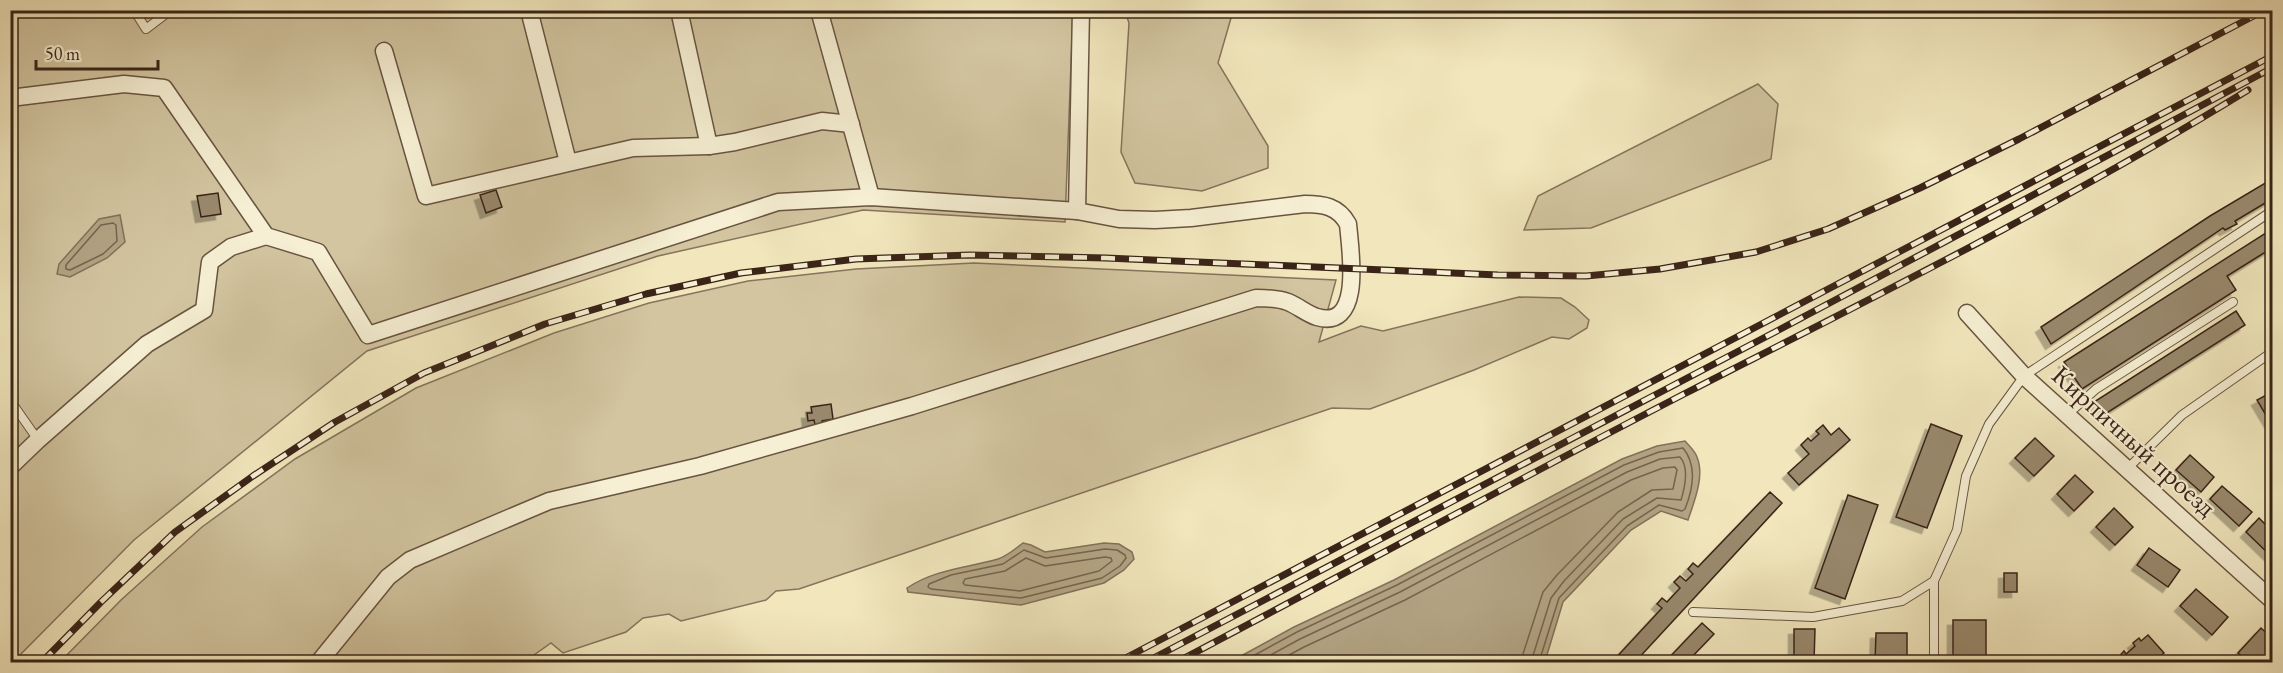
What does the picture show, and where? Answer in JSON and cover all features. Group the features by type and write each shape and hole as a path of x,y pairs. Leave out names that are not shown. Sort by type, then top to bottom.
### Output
{"street":[{"path":"529,10 568,162"},
{"path":"679,10 710,146"},
{"path":"819,10 872,197"},
{"path":"1077,211 1081,10"},
{"path":"384,51 426,196 633,148 710,146 822,121 851,124"},
{"path":"10,98 124,84 164,88 266,236"},
{"path":"10,467 147,344 204,310 210,262 231,247 266,236 318,252 368,335 778,202 872,197 1077,211 1119,219 1155,220 1323,204 1334,208 1344,216 1348,224 1351,293 1347,305 1340,314 1329,319 1317,317 1287,302 1256,298 912,406 700,466 549,501 410,560 388,577 319,663"},
{"name":"Кирпичный проезд","path":"1967,313 2024,376 2272,600"}],"lane":[{"path":"134,10 147,29 171,10"},
{"path":"1934,663 1934,581 1957,530 1966,476 1989,424 2024,376 2272,211"},
{"path":"2067,415 2096,389 2233,302"},
{"path":"2126,470 2182,415 2272,352"},
{"path":"10,400 38,440"},
{"path":"1693,612 1813,617 1902,601 1934,581"}],"shaded area":[{"path":"10,11 1073,11 1065,222 863,210 658,256 367,351 134,540 11,662"},
{"path":"1125,11 1241,11 1231,18 1218,63 1268,146 1268,168 1202,191 1135,183 1121,152 1129,23"},
{"path":"1758,84 1778,104 1771,159 1591,228 1524,230 1538,196"},
{"path":"974,263 1336,280 1319,342 1361,326 1383,331 1519,297 1561,298 1589,320 1587,328 1569,339 1552,337 1474,370 1370,409 1332,408 799,589 776,591 766,600 681,621 669,614 643,618 626,632 563,653 551,643 524,662 60,662 121,600 202,527 295,459 416,388 554,333 649,303 748,281 856,269"}],"water":[{"path":"120,215 125,242 107,258 70,277 57,274 59,264 99,219"},
{"path":"1685,441 1696,455 1700,472 1698,489 1688,520 1661,511 1631,530 1563,602 1546,658 1542,662 1230,662 1294,627 1394,580 1622,459 1657,446"},
{"path":"1023,543 1045,552 1104,543 1119,544 1132,552 1134,559 1124,570 1104,583 1021,605 908,592 907,588 929,577 998,559"}],"building":[{"path":"2272,179 2272,199 2235,221 2237,224 2225,230 2223,228 2051,344 2041,327 2210,216"},
{"path":"496,190 502,207 486,213 480,195"},
{"path":"218,193 221,214 201,217 197,196"},
{"path":"2272,229 2272,248 2227,276 2236,290 2082,389 2064,362"},
{"path":"2236,311 2245,325 2102,416 2094,402"},
{"path":"2272,392 2272,420 2270,422 2257,400"},
{"path":"831,404 833,419 815,425 814,420 808,421 807,413 812,413 811,407"},
{"path":"1931,424 1962,436 1927,528 1896,517"},
{"path":"1823,425 1831,435 1839,428 1850,440 1799,485 1788,473 1809,454 1801,445 1808,438 1811,441 1819,434 1816,431"},
{"path":"2035,438 2054,456 2034,476 2015,458"},
{"path":"2190,455 2214,477 2201,492 2176,470"},
{"path":"2075,475 2093,492 2074,511 2057,494"},
{"path":"2222,486 2252,512 2239,526 2210,499"},
{"path":"1770,492 1782,503 1635,662 1612,662 1662,608 1657,604 1662,598 1667,602 1680,588 1674,582 1680,576 1686,581 1693,574 1688,569 1693,563 1698,567"},
{"path":"1848,495 1878,505 1845,599 1815,588"},
{"path":"2114,508 2133,527 2115,545 2096,527"},
{"path":"2259,518 2272,531 2271,556 2246,532"},
{"path":"2149,548 2180,570 2168,587 2137,565"},
{"path":"2004,573 2017,573 2017,592 2004,592"},
{"path":"2196,589 2228,617 2212,635 2180,606"},
{"path":"1953,620 1986,620 1986,662 1953,662"},
{"path":"1702,623 1714,634 1687,662 1665,662"},
{"path":"2261,628 2272,638 2272,662 2249,662 2238,653"},
{"path":"1794,629 1815,629 1814,662 1794,662"},
{"path":"1876,633 1907,633 1907,662 1875,662"},
{"path":"2148,635 2164,653 2153,662 2114,662 2124,651 2126,654 2135,646 2133,643 2139,638 2141,641"}],"railway":[{"path":"42,662 175,532 253,476 335,422 424,373 545,324 646,294 741,273 856,259 970,255 1106,258 1498,275 1586,276 1660,269 1756,252 1828,229 1920,188 2019,139 2265,10"},
{"path":"1118,662 2272,56"},
{"path":"1146,662 2272,68"},
{"path":"1177,662 1620,427 1969,248 2110,171 2248,90"}]}
